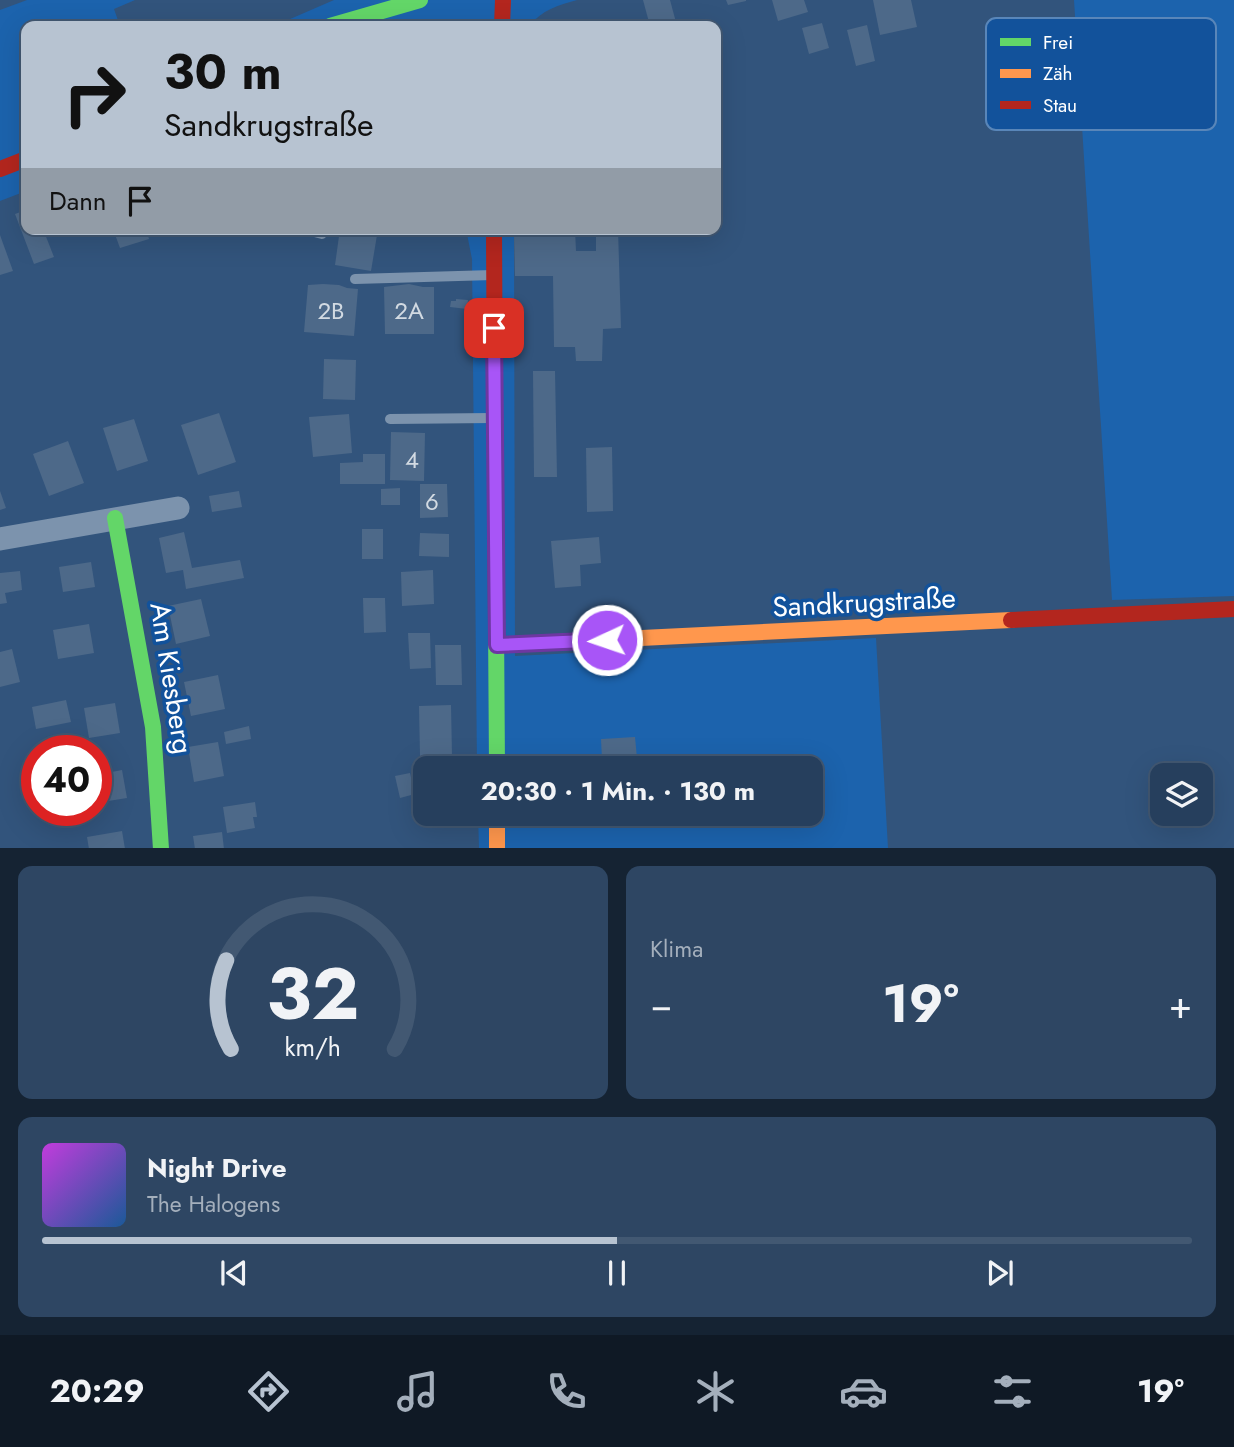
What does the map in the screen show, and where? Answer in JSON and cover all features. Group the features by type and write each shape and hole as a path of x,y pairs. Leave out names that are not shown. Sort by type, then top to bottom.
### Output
{"street":[{"path":"381,12 404,0"},
{"path":"348,21 420,0"},
{"path":"502,21 503,0"},
{"path":"0,169 21,161"},
{"path":"494,235 497,756"},
{"path":"0,538 178,508"},
{"name":"Am Kiesberg","path":"115,518 153,727 161,848"},
{"name":"Sandkrugstraße","path":"497,645 1234,609"},
{"path":"497,826 497,848"}],"lane":[{"path":"355,279 494,275"},
{"path":"390,419 495,418"}],"shaded area":[{"path":"27,0 135,0 114,9 118,21 21,21 21,193 0,201 0,10"},
{"path":"334,0 577,0 551,9 534,21 286,21"},
{"path":"1074,0 1234,0 1234,596 1112,600 1082,130 1216,130 1216,18 1075,18"},
{"path":"467,235 514,235 515,656 876,638 888,848 479,848 478,826 823,826 823,756 477,756 472,259"}],"building":[{"path":"643,0 670,0 676,21 649,21"},
{"path":"726,0 746,0 746,1 728,5"},
{"path":"772,0 804,0 808,12 778,21"},
{"path":"873,0 911,0 917,27 880,35"},
{"path":"822,23 829,48 809,54 802,28"},
{"path":"867,25 875,61 856,66 847,30"},
{"path":"21,212 21,230 15,214"},
{"path":"0,235 13,271 0,275"},
{"path":"23,235 45,235 54,257 34,264"},
{"path":"115,235 148,235 149,239 120,248"},
{"path":"339,235 377,235 371,271 335,265"},
{"path":"514,235 575,235 576,251 596,251 596,235 618,235 621,328 603,329 602,361 576,361 575,347 554,347 553,276 515,276"},
{"path":"323,284 358,289 354,336 304,332 308,285"},
{"path":"409,284 434,287 434,334 385,334 384,287"},
{"path":"468,300 467,309 450,307 451,301"},
{"path":"324,359 356,360 355,400 323,399"},
{"path":"533,371 555,371 557,477 534,477"},
{"path":"219,413 236,462 198,475 181,425"},
{"path":"349,414 352,453 313,457 309,417"},
{"path":"134,419 148,461 117,471 103,428"},
{"path":"391,432 425,433 424,481 390,480"},
{"path":"68,441 84,483 49,496 33,454"},
{"path":"612,447 613,511 587,512 586,448"},
{"path":"363,454 385,454 385,484 340,484 340,463 363,462"},
{"path":"420,484 447,484 448,517 420,518"},
{"path":"400,488 400,505 381,505 381,489"},
{"path":"0,491 6,508 0,510"},
{"path":"239,491 242,507 212,512 209,496"},
{"path":"362,529 383,529 383,559 362,559"},
{"path":"184,532 192,568 240,560 244,578 186,589 183,570 166,573 159,538"},
{"path":"420,533 449,534 449,557 419,556"},
{"path":"599,537 601,563 580,565 581,586 555,588 551,541"},
{"path":"91,562 95,587 63,592 59,567"},
{"path":"433,570 434,604 402,606 401,572"},
{"path":"20,571 22,590 5,593 7,603 0,604 0,573"},
{"path":"363,598 385,598 386,632 364,633"},
{"path":"201,599 210,636 176,644 168,606"},
{"path":"89,624 94,653 58,659 53,630"},
{"path":"408,633 430,633 431,668 410,669"},
{"path":"435,645 461,645 462,685 436,685"},
{"path":"12,649 20,682 0,687 0,652"},
{"path":"218,675 225,709 191,716 184,682"},
{"path":"66,700 71,722 36,729 32,707"},
{"path":"115,703 120,733 88,735 84,708"},
{"path":"451,705 452,756 420,756 419,706"},
{"path":"249,726 251,739 226,744 224,732"},
{"path":"635,737 637,756 602,756 601,739"},
{"path":"218,742 224,776 194,782 188,747"},
{"path":"122,770 127,798 112,800 112,772"},
{"path":"410,773 413,795 400,798 395,776"},
{"path":"255,802 255,828 227,833 223,807"},
{"path":"122,831 125,848 89,848 87,837"},
{"path":"222,832 224,848 195,848 193,836"}],"traffic: fast":[{"path":"347,21 420,0"},
{"path":"115,518 153,727 161,848"},
{"path":"496,622 497,756"}],"traffic: slow":[{"path":"497,645 1011,620"},
{"path":"497,826 497,848"}],"traffic: jam":[{"path":"502,21 503,0"},
{"path":"0,169 21,161"},
{"path":"494,235 496,622"},
{"path":"1011,620 1234,609"}],"route":[{"path":"494,328 497,645 607,640"}]}
